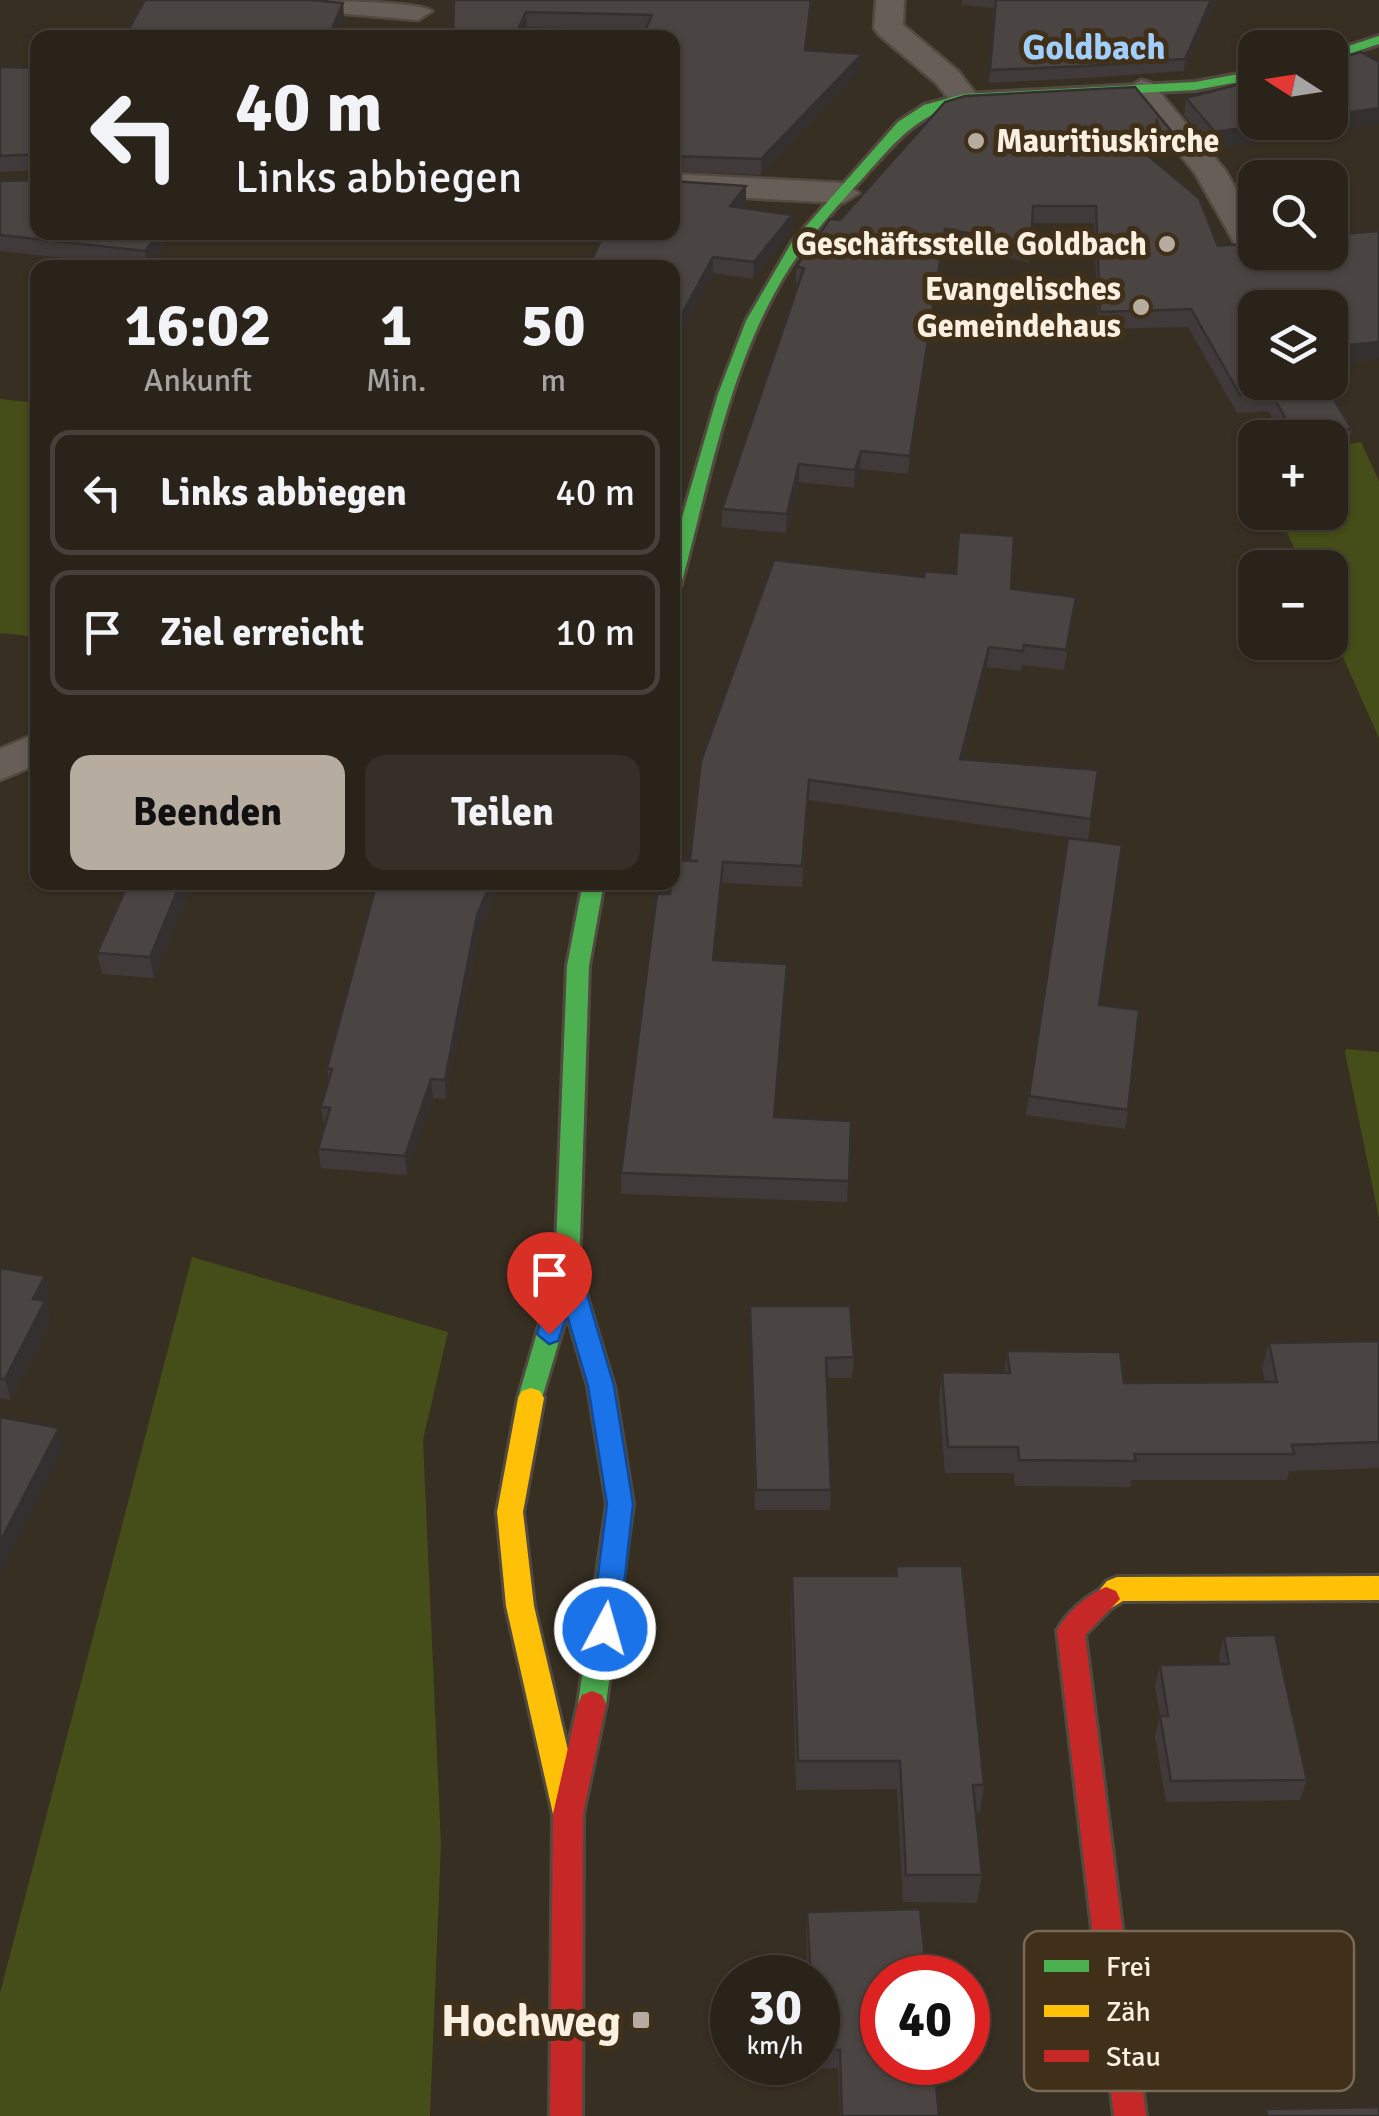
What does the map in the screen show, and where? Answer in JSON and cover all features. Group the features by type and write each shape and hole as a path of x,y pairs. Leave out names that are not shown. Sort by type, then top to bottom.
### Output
{"street":[{"path":"278,0 417,16"},
{"path":"890,0 888,28 947,77 964,98"},
{"path":"1348,50 1379,40"},
{"path":"680,559 749,333 773,282 843,192 903,125 929,108 964,98 1141,89 1238,77"},
{"path":"1141,89 1209,170 1238,221"},
{"path":"680,184 843,192"},
{"path":"0,767 30,750"},
{"path":"568,1814 520,1606 510,1512 531,1396 567,1271 578,966 592,890"},
{"path":"566,2116 568,1814 601,1666 620,1504 601,1386 567,1271"},
{"path":"1107,1931 1071,1631 1117,1589 1379,1588"},
{"path":"1127,2091 1130,2116"}],"green space":[{"path":"0,399 30,402 30,636 0,633"},
{"path":"1361,442 1379,481 1379,738 1344,660 1348,660 1348,550 1295,550 1286,530 1348,530 1348,444"},
{"path":"1345,1052 1379,1052 1379,1218"},
{"path":"192,1257 448,1332 423,1440 441,1845 430,2116 0,2116 0,1993"}],"building":[{"path":"145,0 343,3 331,30 128,30"},
{"path":"454,0 811,0 805,50 862,54 761,159 680,156 680,30 645,30 652,15 526,12 518,30 453,30"},
{"path":"996,0 1211,0 1185,59 990,70"},
{"path":"1361,52 1379,62 1379,108 1348,112 1348,56"},
{"path":"0,67 30,68 30,154 0,156"},
{"path":"1238,84 1238,129 1215,132 1186,98"},
{"path":"1135,87 1177,138 1161,140 1157,121 1147,142 1134,144 1199,198 1218,246 1238,244 1238,270 1348,270 1348,234 1379,231 1379,342 1348,345 1348,290 1238,290 1238,391 1191,309 1100,312 1096,206 1033,206 1031,244 945,229 910,456 861,451 855,470 799,464 787,514 722,509 804,268 796,267 830,219 840,220 945,102 965,96"},
{"path":"30,180 30,238 0,235 0,181"},
{"path":"680,182 746,186 730,206 792,215 754,262 713,257 680,320 680,260 592,260 601,240 680,240"},
{"path":"45,240 154,240 145,251"},
{"path":"1275,400 1334,400 1346,420 1287,420"},
{"path":"959,532 1014,536 1011,589 1076,597 1066,650 1024,645 1023,651 989,647 960,759 1098,770 1091,819 809,780 802,866 723,862 713,960 787,964 774,1117 851,1121 849,1181 621,1173 657,894 680,890 680,860 690,861 701,761 774,560 924,577 925,571 956,574"},
{"path":"1068,838 1122,845 1099,1005 1139,1010 1128,1110 1029,1096"},
{"path":"125,890 178,890 150,957 97,953"},
{"path":"375,890 488,890 477,915 445,1080 431,1079 405,1156 318,1149 330,1108 321,1107 332,1069 327,1068"},
{"path":"0,1268 45,1276 33,1299 45,1301 5,1379 0,1379"},
{"path":"750,1306 850,1306 854,1357 826,1358 831,1490 756,1490"},
{"path":"1379,1341 1379,1442 1292,1445 1294,1454 1134,1454 1136,1461 1019,1460 1018,1447 948,1447 942,1372 1010,1373 1007,1351 1120,1352 1124,1383 1277,1382 1269,1343"},
{"path":"0,1417 59,1428 0,1542"},
{"path":"896,1566 962,1566 984,1785 973,1785 982,1875 906,1875 900,1761 798,1761 792,1576 897,1576"},
{"path":"1275,1635 1307,1780 1171,1781 1160,1716 1168,1716 1160,1665 1229,1664 1224,1636"},
{"path":"920,1909 925,1955 860,1955 860,2085 936,2085 939,2116 842,2116 840,1955 810,1955 807,1912"},
{"path":"1379,2107 1379,2116 1267,2116 1266,2109"}],"traffic: fast":[{"path":"1348,50 1379,40"},
{"path":"680,556 726,394 771,286 814,224 903,125 929,108 964,98 1195,86 1238,78"},
{"path":"531,1398 567,1271 578,966 592,890"},
{"path":"567,1271 601,1386 620,1504 592,1704"}],"traffic: slow":[{"path":"531,1398 510,1512 520,1606 568,1814"},
{"path":"1106,1599 1117,1589 1379,1588"}],"traffic: jam":[{"path":"1106,1599 1071,1631 1107,1931"},
{"path":"566,2116 568,1814 592,1704"},
{"path":"1127,2091 1130,2116"}],"place":[{"name":"Mauritiuskirche","path":"976,141"},
{"name":"Geschäftsstelle Goldbach","path":"1167,244"},
{"name":"Evangelisches Gemeindehaus","path":"1141,307"},
{"name":"Hochweg","path":"641,2020"}],"district":[{"name":"Goldbach","path":"1094,47"}],"route":[{"path":"549,1334 567,1271 601,1386 620,1504 605,1629"}]}
